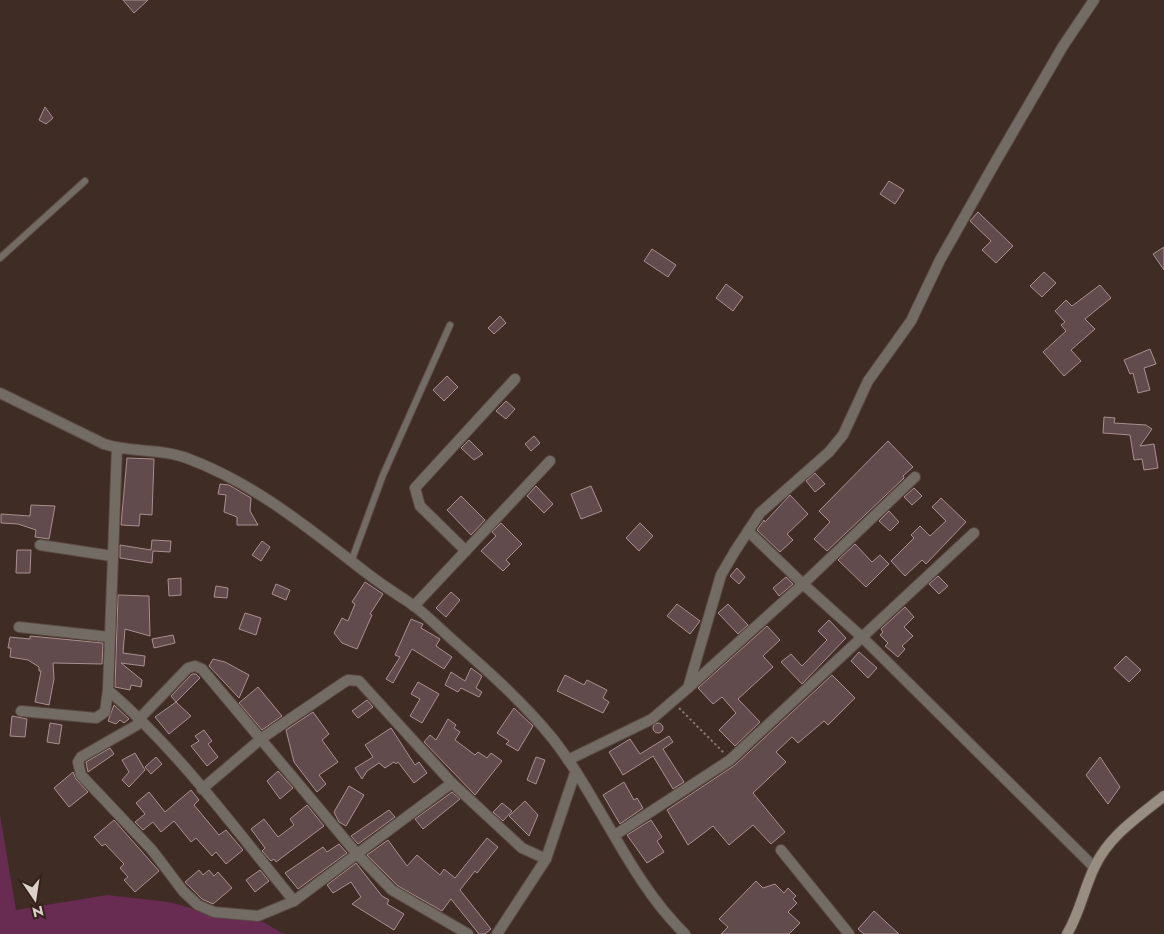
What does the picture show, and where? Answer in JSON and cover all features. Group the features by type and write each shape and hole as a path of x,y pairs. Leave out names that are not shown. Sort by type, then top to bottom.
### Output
{"street":[{"path":"688,688 721,575 760,513 829,452 843,435 868,381 911,321 940,260 1063,46 1094,0"},
{"path":"466,551 420,506 415,488 516,379"},
{"path":"0,392 117,448 148,450 188,458 231,478 290,515 351,562 414,606 513,695 552,738 568,760 650,891 686,934"},
{"path":"21,711 96,718 105,712 108,690 117,448"},
{"path":"414,606 550,461"},
{"path":"568,760 652,719 673,702 803,584 915,477"},
{"path":"748,530 803,584 863,638 1094,867"},
{"path":"615,835 730,760 974,533"},
{"path":"40,545 112,556"},
{"path":"19,627 110,637"},
{"path":"452,783 358,854 294,901 258,916 214,912 198,905 183,891 152,850 81,776 78,762 81,757 131,730 188,668 195,666 202,668 358,854 392,890 468,934"},
{"path":"202,789 262,738 342,683 352,679 359,681 452,783 522,848 546,859"},
{"path":"108,690 140,718 202,789 294,901"},
{"path":"497,934 546,859 575,773"},
{"path":"1067,934 1094,867 1107,846 1123,829 1164,796"},
{"path":"781,850 849,934"}],"lane":[{"path":"0,258 85,181"},
{"path":"351,562 384,475 450,325"}],"path":[{"path":"673,702 730,760"}],"shaded area":[{"path":"0,815 16,910 107,895 169,902 216,915 263,922 284,934 0,934"}],"building":[{"path":"123,0 148,0 134,13"},
{"path":"45,107 53,118 46,124 39,120"},
{"path":"889,181 904,190 895,204 880,194"},
{"path":"978,212 1013,246 996,263 982,250 991,241 970,221"},
{"path":"1164,247 1164,270 1153,254"},
{"path":"652,249 676,265 668,277 644,261"},
{"path":"1044,272 1056,283 1042,297 1030,286"},
{"path":"726,284 743,297 733,311 716,298"},
{"path":"1100,285 1111,298 1085,319 1095,329 1071,350 1081,361 1064,376 1043,352 1066,331 1061,325 1065,322 1055,311 1066,300 1072,306"},
{"path":"500,316 506,323 494,334 488,328"},
{"path":"1150,349 1156,364 1144,368 1150,390 1138,393 1133,373 1130,374 1124,360"},
{"path":"447,376 458,387 444,401 433,390"},
{"path":"506,401 515,409 506,419 496,411"},
{"path":"1104,417 1115,418 1114,423 1146,425 1152,429 1140,446 1154,444 1158,468 1144,470 1142,459 1134,460 1130,435 1103,433"},
{"path":"534,436 540,443 531,451 525,444"},
{"path":"469,440 483,454 474,460 461,448"},
{"path":"888,441 913,467 903,476 904,478 827,551 814,539 830,522 819,511"},
{"path":"127,458 154,459 152,515 140,514 139,526 121,525"},
{"path":"815,473 825,484 815,492 806,481"},
{"path":"220,484 229,485 251,498 250,511 258,525 237,525 237,517 224,512 226,495 218,494"},
{"path":"536,486 553,504 544,513 527,496"},
{"path":"591,486 602,511 581,519 571,494"},
{"path":"914,488 922,496 912,505 904,497"},
{"path":"790,495 808,514 787,534 793,540 780,552 757,530 764,520 765,522"},
{"path":"461,496 485,520 471,535 447,510"},
{"path":"941,498 966,522 926,564 922,560 905,576 891,561 914,538 911,535 920,526 930,536 946,521 932,507"},
{"path":"31,505 55,506 49,539 35,537 36,530 18,524 1,523 1,514 30,516"},
{"path":"889,511 899,522 890,531 879,521"},
{"path":"501,523 522,544 506,560 510,564 503,571 481,551 496,536 492,532"},
{"path":"640,523 653,536 639,551 626,538"},
{"path":"152,540 171,541 170,552 153,551 152,563 120,558 120,545 151,550"},
{"path":"262,541 270,547 261,561 252,555"},
{"path":"855,544 872,562 880,555 889,564 866,587 838,560"},
{"path":"17,550 31,550 30,573 16,573"},
{"path":"737,568 745,577 739,584 730,576"},
{"path":"938,576 948,586 939,594 929,584"},
{"path":"786,577 793,584 779,596 773,588"},
{"path":"181,578 181,595 169,596 168,579"},
{"path":"365,582 383,594 370,614 372,615 357,649 342,643 334,633 342,618 348,621 355,604 352,602"},
{"path":"276,584 290,590 286,600 272,594"},
{"path":"216,586 228,588 227,598 214,597"},
{"path":"451,592 460,600 446,617 436,608"},
{"path":"118,595 149,596 150,636 125,629 123,653 145,656 144,666 121,663 142,680 141,687 131,685 130,690 115,687"},
{"path":"677,604 700,621 690,634 667,616"},
{"path":"728,604 748,625 738,634 718,613"},
{"path":"905,607 914,617 904,627 913,636 902,646 905,649 898,657 885,646 888,643 880,635 883,632 881,629"},
{"path":"245,613 261,618 256,635 239,629"},
{"path":"411,619 423,624 421,628 440,639 436,646 452,657 444,669 412,649 393,683 386,679 400,657 395,655"},
{"path":"829,620 846,638 802,684 781,662 791,654 802,666 827,640 818,631"},
{"path":"767,626 780,640 763,656 773,667 738,699 760,722 735,746 719,730 736,713 722,697 713,704 698,688"},
{"path":"173,635 175,643 154,648 152,639"},
{"path":"30,636 103,643 102,664 53,663 54,679 49,705 35,702 41,671 39,671 39,667 28,660 10,657 11,648 8,648 10,637 30,639"},
{"path":"859,652 877,668 868,678 851,661"},
{"path":"1126,656 1141,670 1129,682 1114,668"},
{"path":"213,659 225,662 249,675 239,698 209,666"},
{"path":"471,668 482,676 476,688 482,692 479,697 461,688 458,692 445,685 451,672 465,681"},
{"path":"192,674 196,674 200,678 176,702 171,696"},
{"path":"565,675 584,685 587,680 607,690 603,698 609,702 603,713 557,691"},
{"path":"832,675 855,698 828,725 824,721 798,743 792,737 776,752 786,762 753,793 785,832 771,844 753,825 729,845 713,826 688,845 667,810 735,765"},
{"path":"418,682 439,694 422,723 410,716 420,699 411,694"},
{"path":"258,687 282,716 262,730 239,703"},
{"path":"367,700 373,707 358,718 352,711"},
{"path":"176,702 191,716 169,734 155,717"},
{"path":"114,705 129,719 124,723 120,720 116,724 108,721"},
{"path":"514,708 533,726 518,751 506,744 509,741 497,733"},
{"path":"313,712 329,734 322,740 338,762 319,775 326,784 317,792 294,762 286,730"},
{"path":"12,716 27,719 25,737 10,736"},
{"path":"448,719 456,725 454,728 460,732 455,740 475,755 478,752 487,758 491,753 502,761 475,795 424,742 430,735 436,740"},
{"path":"50,723 62,725 59,744 47,742"},
{"path":"656,723 660,723 663,728 662,732 656,733 653,730 653,726"},
{"path":"391,728 415,765 419,762 427,773 414,783 398,762 396,764 394,762 385,768 379,763 367,771 362,779 355,768 373,757 365,745"},
{"path":"204,730 212,741 208,744 218,757 207,766 191,746 199,741 195,736"},
{"path":"669,736 673,742 663,749 684,782 673,789 653,756 623,775 609,752 630,739 640,754"},
{"path":"110,748 114,754 88,772 86,762"},
{"path":"135,753 145,770 129,787 122,780 129,772 122,760"},
{"path":"156,757 162,764 151,774 145,767"},
{"path":"536,757 545,760 536,784 527,780"},
{"path":"1100,757 1120,787 1108,804 1086,775"},
{"path":"278,771 293,788 280,799 267,781"},
{"path":"73,772 76,779 88,792 69,807 54,788"},
{"path":"624,782 634,800 637,798 643,808 620,824 603,795"},
{"path":"349,786 364,795 346,826 339,822 334,812"},
{"path":"191,790 199,800 194,805 219,835 226,830 243,850 226,864 216,852 212,856 196,838 191,842 174,821 161,832 153,822 143,830 135,822 145,814 136,803 149,792 165,812"},
{"path":"452,792 460,799 423,829 415,819"},
{"path":"525,801 538,815 529,836 509,816"},
{"path":"502,803 512,811 503,821 493,812"},
{"path":"307,805 324,826 276,862 274,859 271,861 262,851 265,848 251,829 264,819 278,837 294,825 290,819"},
{"path":"389,810 395,817 358,844 351,836"},
{"path":"114,820 159,871 135,892 124,880 128,877 120,868 124,864 105,844 102,846 94,837"},
{"path":"651,820 662,837 657,841 664,852 647,863 627,835"},
{"path":"487,838 498,847 460,890 491,929 485,934 479,934 451,899 442,911 398,886 367,855 388,840 407,866 417,855 440,875 444,869 455,878"},
{"path":"339,844 347,853 298,889 285,873 323,847 327,852"},
{"path":"356,863 382,896 389,900 387,904 404,914 394,930 352,904 361,897 351,882 333,893 327,885"},
{"path":"199,870 203,875 209,870 214,876 218,872 232,888 213,904 202,899 185,882"},
{"path":"260,870 269,881 255,892 246,880"},
{"path":"756,881 763,888 775,884 784,893 788,888 796,896 793,899 797,903 788,912 800,923 789,934 721,934 728,927 719,919"},
{"path":"874,911 899,934 864,934 858,929"}]}
